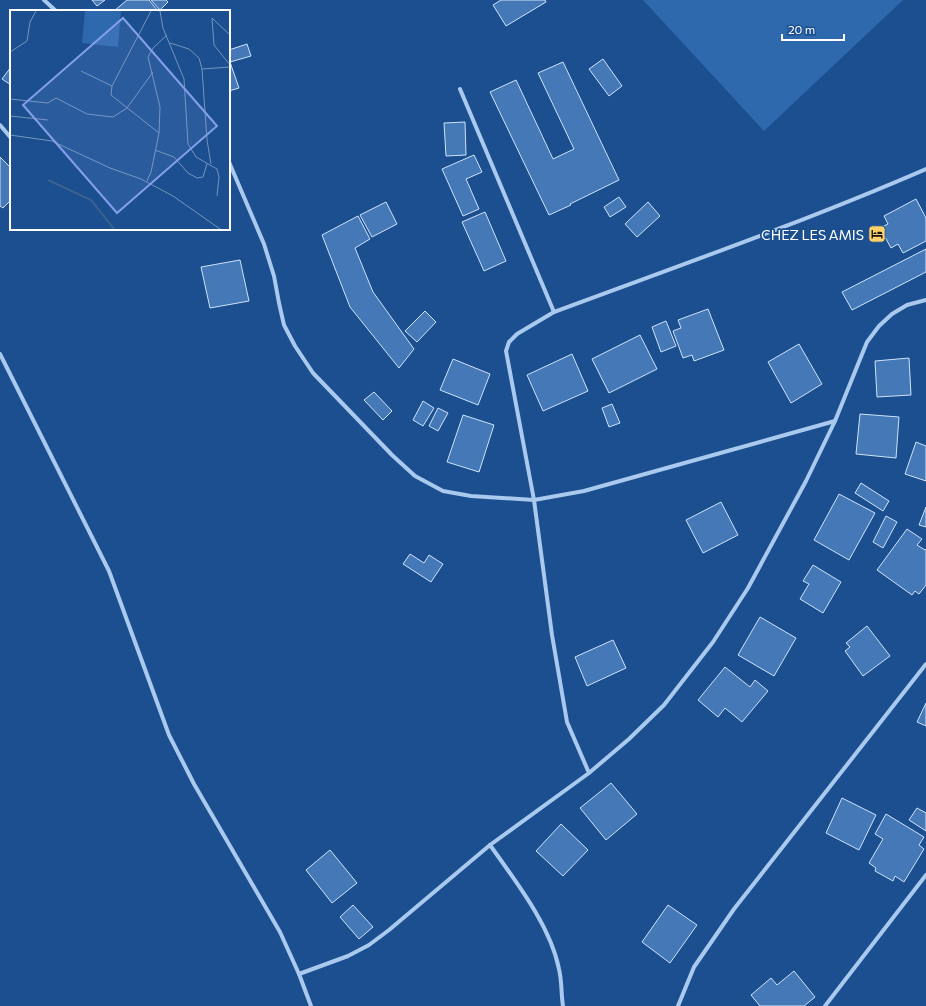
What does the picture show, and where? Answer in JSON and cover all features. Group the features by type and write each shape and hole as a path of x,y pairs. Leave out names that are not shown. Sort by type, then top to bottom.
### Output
{"street":[{"path":"44,0 55,10"},
{"path":"460,89 554,312"},
{"path":"0,125 10,137"},
{"path":"230,164 264,244 274,276 284,325 294,346 313,373 392,455 415,476 443,491 471,496 534,500 584,491 835,421"},
{"path":"589,773 567,722 552,635 534,500 506,351 509,342 517,334 554,312 781,228 926,169"},
{"path":"299,974 348,956 369,945 490,845 589,773 630,739 664,704 713,642 748,588 806,481 835,421 867,342 879,326 892,314 907,305 926,300"},
{"path":"0,354 109,571 169,735 194,784 280,932 299,974 311,1006"},
{"path":"678,1006 694,967 734,909 926,664"},
{"path":"490,845 528,899 547,934 559,969 563,1006"},
{"path":"825,1006 926,875"}],"shaded area":[{"path":"643,0 903,0 764,131"}],"building":[{"path":"92,0 105,0 97,6"},
{"path":"127,0 149,0 157,10 115,10"},
{"path":"151,0 166,0 168,2 160,10"},
{"path":"501,0 545,0 546,2 506,26 493,5"},
{"path":"247,44 251,56 230,62 230,50"},
{"path":"603,59 622,86 609,96 589,69"},
{"path":"230,62 239,88 230,91"},
{"path":"563,62 619,180 549,215 490,92 516,80 553,159 574,149 538,73"},
{"path":"10,68 10,84 2,79"},
{"path":"465,122 466,155 446,156 444,123"},
{"path":"474,155 482,172 466,179 479,209 463,216 442,169"},
{"path":"0,157 10,167 10,201 3,208 0,206"},
{"path":"619,197 626,207 610,217 604,207"},
{"path":"916,199 926,218 926,241 903,253 898,244 891,248 880,228 888,224 884,216"},
{"path":"386,202 397,224 372,237 360,215"},
{"path":"648,202 660,216 637,237 625,224"},
{"path":"485,212 506,261 484,271 462,222"},
{"path":"358,216 370,239 355,248 373,292 414,349 399,368 350,307 322,235"},
{"path":"926,249 926,272 852,310 842,292"},
{"path":"240,260 249,301 210,308 201,267"},
{"path":"708,309 724,350 694,361 692,355 683,358 673,331 681,328 678,320"},
{"path":"425,311 436,322 417,342 405,331"},
{"path":"666,321 676,346 661,352 652,327"},
{"path":"640,335 657,369 609,393 592,359"},
{"path":"799,344 822,384 791,403 768,362"},
{"path":"572,354 588,391 543,411 527,375"},
{"path":"909,358 911,395 877,397 875,361"},
{"path":"453,359 490,374 478,405 440,390"},
{"path":"374,392 392,411 383,420 364,400"},
{"path":"423,401 434,408 423,426 413,420"},
{"path":"612,404 620,423 609,427 602,408"},
{"path":"438,408 448,413 438,431 429,426"},
{"path":"860,414 899,417 896,458 856,454"},
{"path":"463,415 494,425 479,472 447,462"},
{"path":"916,442 926,446 926,481 905,474"},
{"path":"861,483 889,501 883,511 855,493"},
{"path":"839,494 875,513 849,560 814,540"},
{"path":"721,502 738,535 703,553 686,520"},
{"path":"926,507 926,527 919,525"},
{"path":"886,516 897,522 883,548 873,542"},
{"path":"907,529 922,539 917,545 925,550 926,549 926,585 919,594 915,591 912,595 877,570"},
{"path":"410,554 424,563 429,555 443,564 431,582 403,564"},
{"path":"813,565 841,582 823,613 800,599 809,584 803,581"},
{"path":"760,617 796,638 774,676 738,655"},
{"path":"867,626 890,656 863,676 845,651 850,647 846,643"},
{"path":"613,640 626,668 587,686 575,657"},
{"path":"725,667 750,687 755,680 768,691 742,722 725,708 718,717 698,700"},
{"path":"926,703 926,726 917,722"},
{"path":"611,783 637,814 606,840 580,808"},
{"path":"842,798 876,815 859,850 826,833"},
{"path":"917,808 926,813 926,831 909,820"},
{"path":"886,814 924,837 919,845 924,849 904,882 895,876 893,881 875,871 876,868 869,863 883,839 875,834"},
{"path":"561,824 588,850 563,876 536,851"},
{"path":"330,850 357,883 332,903 306,870"},
{"path":"353,905 373,927 359,939 340,917"},
{"path":"668,905 697,925 670,963 642,942"},
{"path":"794,971 815,997 804,1006 760,1006 751,995 771,978 777,985"}],"place":[{"name":"CHEZ LES AMIS","path":"877,234"}]}
